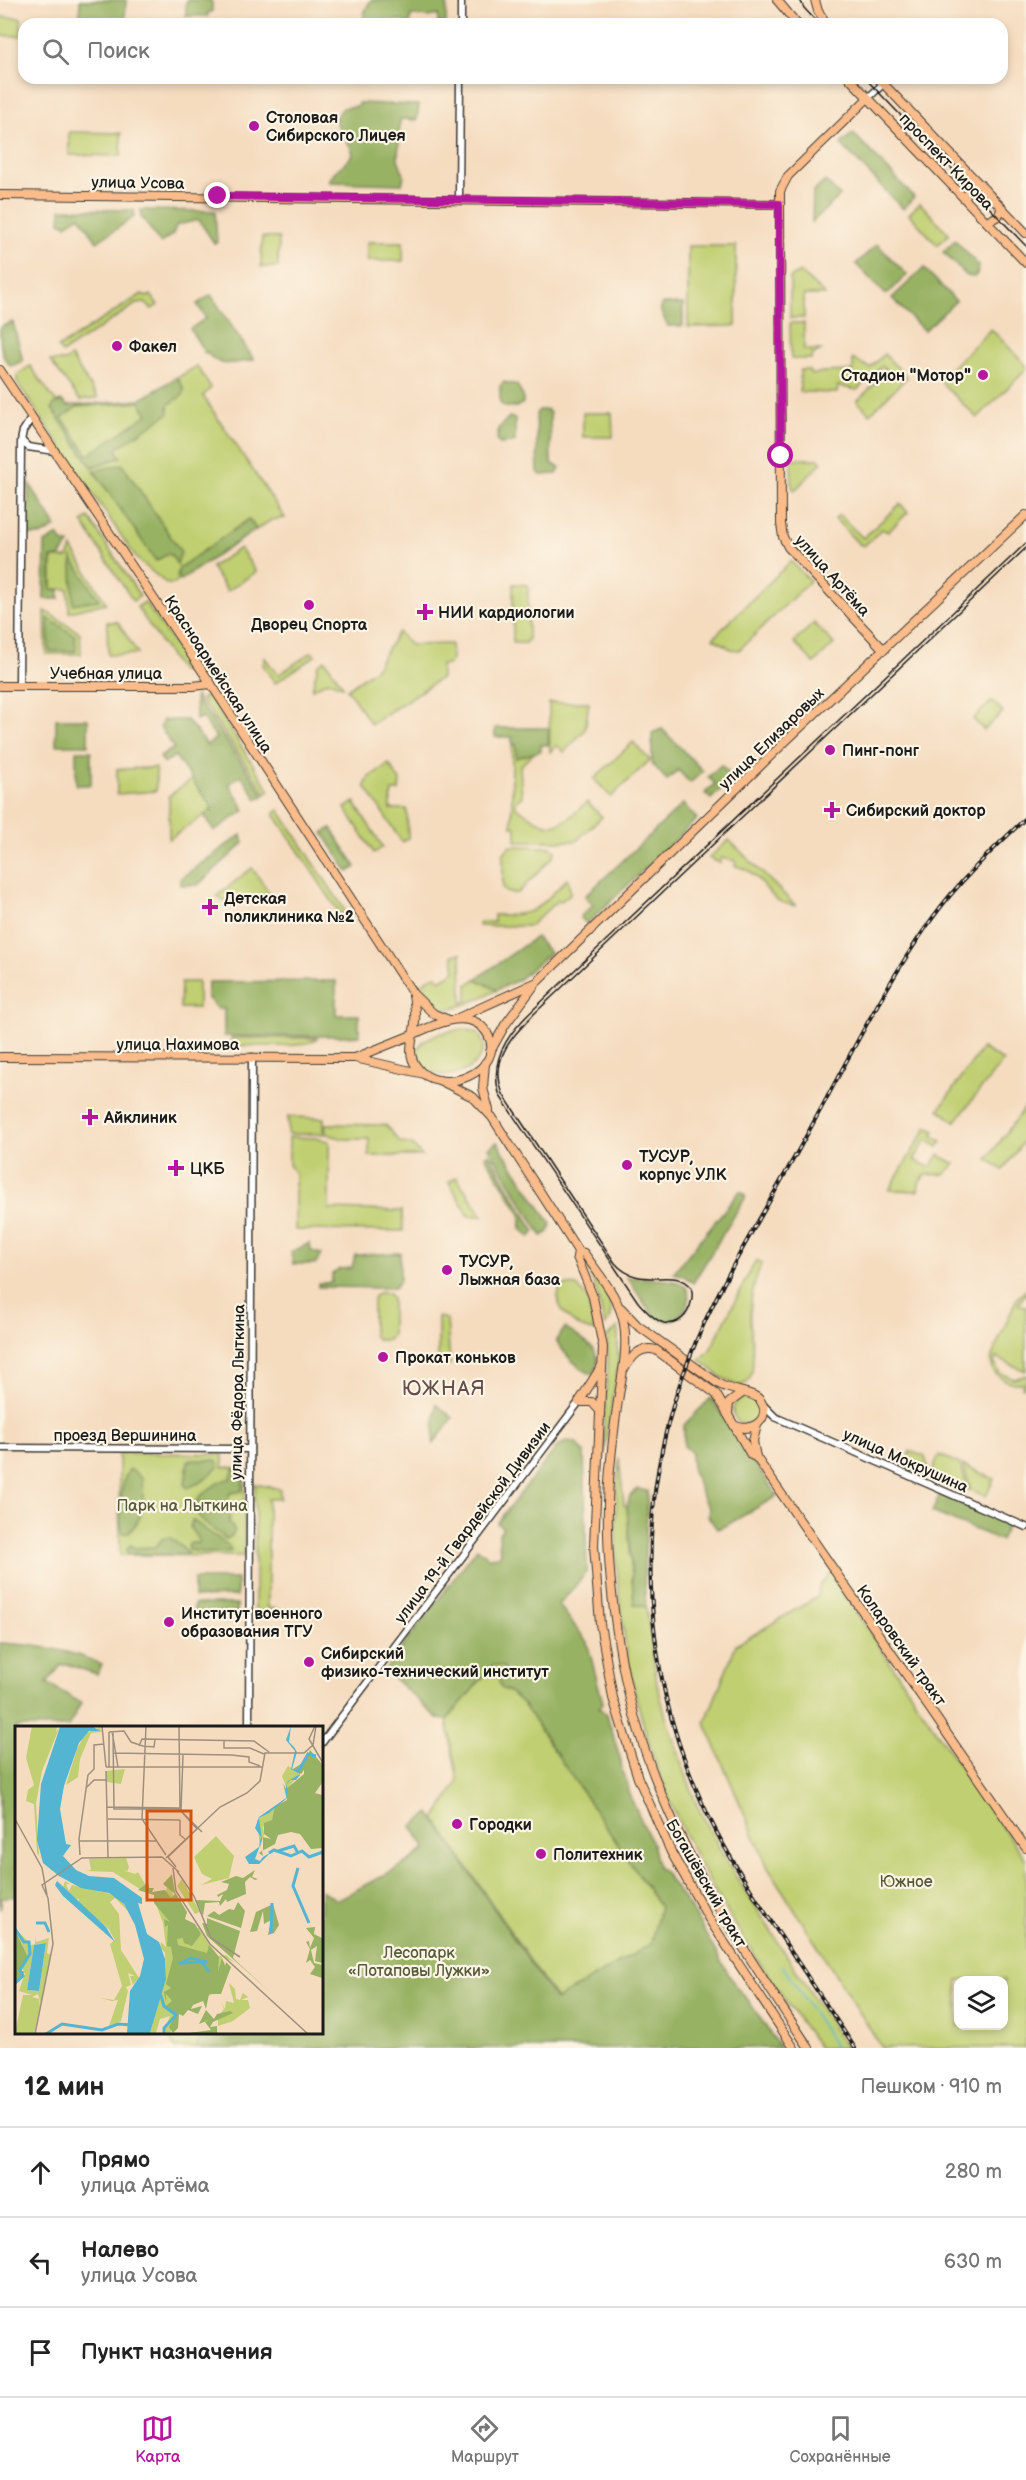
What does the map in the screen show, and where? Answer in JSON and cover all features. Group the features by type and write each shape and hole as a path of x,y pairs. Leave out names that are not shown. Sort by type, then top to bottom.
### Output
{"main road":[{"path":"777,0 792,18"},
{"path":"815,0 823,18"},
{"name":"проспект Кирова","path":"855,84 1026,263"},
{"name":"проспект Кирова","path":"884,84 1026,233"},
{"name":"улица Артёма","path":"868,98 788,176 780,191 783,537 788,547 884,650"},
{"path":"964,198 971,188 980,184"},
{"name":"улица Усова","path":"0,195 779,204"},
{"path":"987,222 995,219 1002,208"},
{"name":"Красноармейская улица","path":"0,370 211,684 413,994 434,1014 452,1020"},
{"name":"улица Елизаровых","path":"490,1052 505,1025 536,983 1026,515"},
{"name":"Учебная улица","path":"0,686 200,686 211,684"},
{"name":"улица Елизаровых","path":"452,1020 536,983"},
{"name":"Красноармейская улица","path":"413,994 416,1018 413,1034"},
{"path":"492,1117 483,1088 486,1061 490,1052 490,1040 484,1030 473,1023 452,1020 413,1034 411,1049 416,1066 424,1074 473,1097 492,1117 578,1251 584,1253 619,1306 647,1333 724,1387 756,1396 762,1405 763,1414 753,1441 756,1457"},
{"name":"улица Нахимова","path":"355,1058 413,1034"},
{"name":"улица Нахимова","path":"0,1057 355,1058 424,1074"},
{"path":"439,1080 462,1080 474,1074 486,1061"},
{"name":"Богашёвский тракт","path":"578,1251 596,1310 603,1347 595,1490 595,1570 606,1665 629,1751 656,1820 684,1875 794,2048"},
{"name":"Богашёвский тракт","path":"619,1306 625,1338 624,1369 610,1462 608,1523 616,1623 623,1670 635,1718 665,1806 696,1869 809,2048"},
{"name":"Коларовский тракт","path":"624,1369 638,1352 649,1348 656,1350 711,1389 751,1455 756,1457 1026,1848"},
{"path":"579,1402 598,1375 603,1363"},
{"path":"743,1393 731,1400 728,1406 730,1419 741,1429 750,1428 758,1423"},
{"path":"579,1402 592,1402 600,1411"}],"street":[{"path":"461,0 461,18"},
{"path":"459,199 460,84"},
{"name":"улица Артёма","path":"868,98 879,84"},
{"path":"19,686 21,441 23,431 32,417"},
{"path":"21,441 28,447 55,451"},
{"name":"улица Фёдора Лыткина","path":"249,1726 252,1058"},
{"name":"улица 19-й Гвардейской Дивизии","path":"322,1743 579,1402"},
{"name":"улица Мокрушина","path":"762,1405 775,1417 1026,1527"},
{"path":"758,1423 775,1417"},
{"name":"проезд Вершинина","path":"0,1448 250,1449"}],"green space":[{"path":"80,0 126,0 125,18 80,18"},
{"path":"188,0 210,0 212,12 208,12 208,16 186,16"},
{"path":"371,0 447,0 446,18 438,18 438,15 428,17 411,15 411,18 364,18"},
{"path":"0,17 21,18 18,18 18,36 0,36"},
{"path":"358,103 419,105 417,120 400,119 398,159 404,175 402,184 329,182 333,174 353,154 335,118 343,108 358,106"},
{"path":"69,132 121,133 121,156 69,155"},
{"path":"853,133 914,197 903,209 841,144"},
{"path":"825,181 840,196 812,222 813,192"},
{"path":"920,203 949,234 937,245 909,214"},
{"path":"61,209 134,210 134,217 97,242 80,216 66,225 60,222"},
{"path":"141,210 215,211 217,243 214,243 199,220 177,225 172,235 160,243 141,216"},
{"path":"262,237 279,238 278,267 261,267"},
{"path":"955,240 979,266 974,277 967,276 943,252"},
{"path":"367,242 403,242 403,261 367,261"},
{"path":"877,244 907,275 886,295 856,264"},
{"path":"688,246 736,246 736,326 688,327"},
{"path":"924,268 956,301 924,331 892,298"},
{"path":"800,272 825,295 804,295 804,318 790,318 790,278"},
{"path":"142,294 147,297 151,295 158,305 152,309 145,303 136,304 62,353 58,348"},
{"path":"211,295 254,360 228,364 217,361 207,352 205,353 190,329 206,318 197,304"},
{"path":"661,304 683,304 683,326 668,326 661,312"},
{"path":"13,322 23,361 11,366 3,354 0,327"},
{"path":"790,323 804,323 804,350 821,350 812,355 812,359 791,359"},
{"name":"Стадион \"Мотор\"","path":"991,329 1026,365 1026,370 977,418 939,380"},
{"path":"884,354 907,377 870,414 857,401 887,372 882,366 857,390 838,386 837,393 800,392 800,370 808,370 812,375 822,372 853,371 853,359 870,368"},
{"path":"71,357 98,398 80,400 50,361 65,361"},
{"path":"30,366 56,402 62,401 67,406 140,400 197,366 211,388 203,396 285,518 271,520 174,584 167,584 137,559 17,382 17,375"},
{"path":"177,377 184,389 183,395 168,405 169,413 116,449 121,457 92,467 52,409 54,404 62,401 67,406 140,400","holes":["140,402 148,414 88,455 62,418 77,407"]},
{"path":"504,382 517,385 523,396 523,403 516,407 505,407 500,403 500,386"},
{"path":"539,410 548,410 550,414 551,463 560,468 557,474 541,475 538,472 536,414"},
{"path":"583,413 612,413 613,437 583,437"},
{"path":"509,417 515,419 515,441 500,444 497,441 498,429"},
{"path":"791,459 818,459 822,462 795,490 792,488"},
{"path":"122,464 181,552 177,564 171,555 167,554 156,561 94,471"},
{"path":"28,481 56,527 42,535 29,535"},
{"path":"900,504 908,512 888,532 882,529 864,546 859,544 835,519 839,515 863,538"},
{"path":"89,518 140,596 133,601 82,522"},
{"path":"249,519 256,529 180,580 177,577 179,568"},
{"path":"58,535 63,543 69,544 60,557 51,558 51,589 59,590 59,599 44,599 45,543"},
{"path":"72,548 106,603 69,612 68,589 52,589 52,558 68,558"},
{"path":"240,548 256,572 227,591 211,567"},
{"path":"72,558 99,600 73,604"},
{"path":"791,561 810,581 739,650 731,649 713,638"},
{"path":"513,584 528,585 528,640 525,643 513,643"},
{"path":"145,602 190,668 180,671 137,607"},
{"path":"45,611 80,633 81,654 46,654","holes":["48,619 75,636 75,651 49,650"]},
{"path":"48,618 75,636 76,651 49,651"},
{"path":"107,622 118,622 138,654 108,655"},
{"path":"814,623 834,644 814,663 794,642"},
{"path":"398,632 410,645 451,644 452,660 448,665 441,665 441,678 371,724 347,689 375,669"},
{"path":"312,652 315,656 275,683 263,665 265,658 278,675"},
{"path":"325,660 343,686 328,681 312,689 318,665"},
{"path":"195,696 264,795 257,799 241,775 229,784 245,810 214,831 204,815 213,809 175,756 164,763 160,757 174,748 160,727 163,720 187,720 207,745 216,738 202,717 196,720"},
{"path":"206,696 214,704 270,791 266,794 201,699"},
{"path":"992,701 1003,712 984,730 973,719"},
{"path":"589,702 585,730 564,752 557,745 550,752 549,703"},
{"path":"56,719 88,719 88,745 56,745"},
{"path":"495,728 549,728 548,745 541,745 541,751 516,758 516,744 512,744 512,737 495,737"},
{"path":"662,729 703,771 690,783 678,770 667,780 652,764 652,733"},
{"path":"633,742 650,760 611,797 594,779"},
{"path":"512,744 516,744 516,758 535,752 520,766 522,796 516,802 516,807 538,821 553,825 567,819 587,802 602,817 576,841 516,841 516,827 512,827"},
{"path":"76,751 91,751 91,785 76,785"},
{"path":"389,764 400,781 399,791 392,791 390,809 407,809 408,838 402,842 365,786 369,777"},
{"path":"721,765 733,777 711,799 705,793 715,784 708,777"},
{"path":"156,768 156,791 117,794 117,769"},
{"path":"192,779 213,809 169,839 169,796"},
{"path":"354,802 383,847 374,853 345,808"},
{"path":"683,804 697,819 587,924 580,917 593,905 585,896"},
{"path":"279,810 346,912 341,915 274,814"},
{"path":"331,828 356,867 348,872 323,833"},
{"path":"241,835 244,843 198,885 181,885 181,878"},
{"path":"729,840 796,906 777,900 754,875 735,866 736,861 721,858 720,863 709,858"},
{"path":"510,846 551,847 555,851 553,857 518,893 508,893 503,888 503,854"},
{"path":"252,868 270,894 227,903 217,896"},
{"path":"567,879 570,894 560,902 558,900 530,926 479,926 479,922 494,922 494,915 519,914 535,909"},
{"path":"536,937 550,953 518,980 497,990 476,979"},
{"path":"461,953 462,1003 467,1001 467,985 476,979 497,990 468,1003 444,1009 434,1002 422,983 436,975 440,980 455,971 453,955"},
{"path":"336,981 336,1015 359,1015 359,1036 224,1036 224,1009 217,1009 207,997 208,982"},
{"path":"181,982 198,982 198,1008 180,1008"},
{"path":"465,1029 478,1033 484,1044 480,1056 473,1065 463,1072 440,1075 429,1071 421,1063 417,1051 424,1041 437,1034"},
{"path":"231,1038 317,1038 301,1044 277,1046 232,1045"},
{"path":"982,1048 1003,1061 955,1122 939,1109"},
{"path":"1026,1106 1026,1138 1003,1170 987,1159"},
{"path":"288,1117 324,1118 324,1134 288,1134"},
{"path":"325,1124 386,1125 400,1142 412,1145 422,1156 369,1156 369,1139 344,1139 326,1134"},
{"path":"927,1127 935,1131 933,1136 942,1141 938,1147 926,1140 914,1160 930,1167 939,1155 955,1164 945,1174 925,1175 919,1183 918,1191 889,1190"},
{"path":"289,1137 329,1141 329,1209 402,1211 403,1231 295,1230 295,1173 289,1165"},
{"path":"497,1142 551,1224 549,1232 542,1236 489,1148"},
{"path":"489,1154 535,1232 530,1237 521,1229 521,1214 485,1156"},
{"path":"457,1177 483,1216 469,1216 449,1182"},
{"path":"740,1191 745,1194 745,1198 693,1283 682,1275 673,1273"},
{"path":"310,1243 311,1251 321,1254 316,1264 293,1264 291,1252"},
{"path":"400,1253 400,1280 394,1288 318,1287 318,1284 332,1282 332,1274 339,1269 352,1268 355,1255"},
{"path":"756,1260 762,1263 752,1294 751,1377 747,1383 738,1386 721,1377 700,1360 710,1350"},
{"path":"586,1264 602,1285 609,1302 611,1311 605,1326 597,1292"},
{"path":"627,1277 682,1284 687,1289 688,1303 679,1316 673,1320 666,1321 658,1318 645,1304"},
{"path":"565,1285 577,1286 587,1298 595,1331 576,1325 566,1316 557,1298 560,1288"},
{"path":"1026,1290 1018,1304 1026,1307 1026,1371 996,1358 994,1362 1000,1373 1014,1379 1026,1375 1025,1388 1022,1387 1023,1383 1010,1382 1000,1377 991,1362 1017,1298"},
{"path":"378,1293 388,1293 392,1298 392,1335 388,1340 378,1340 373,1335 373,1298"},
{"path":"438,1317 447,1319 450,1365 438,1365"},
{"path":"618,1327 618,1364 604,1456 607,1337"},
{"path":"565,1328 591,1347 595,1353 597,1366 593,1375 572,1360 556,1340"},
{"path":"711,1398 777,1496 717,1529 708,1516 709,1508 692,1471 691,1452 684,1446 684,1425"},
{"path":"746,1398 755,1402 759,1411 755,1420 746,1424 737,1420 733,1411 737,1402"},
{"path":"436,1404 453,1418 433,1444"},
{"name":"Лесопарк «Потаповы Лужки»","path":"567,1441 575,1442 584,1452 587,1572 559,1605 587,1642 603,1703 599,1708 607,1715 621,1761 622,1772 628,1784 628,1792 652,1843 658,1868 664,1872 691,1909 736,1987 748,2000 780,2048 196,2048 202,2033 322,2033 322,1891 337,1900 403,1865 426,1849 412,1826 430,1813 555,2000 651,1944 660,1907 523,1704 510,1692 501,1688 499,1681 504,1667 493,1665 447,1720 438,1719 385,1670 477,1548 488,1557 500,1556 499,1533 503,1528 497,1523 557,1447"},
{"path":"910,1451 925,1457 928,1468 924,1478 903,1469"},
{"name":"Парк на Лыткина","path":"119,1453 223,1454 223,1467 245,1468 244,1556 120,1555"},
{"path":"939,1455 960,1464 969,1490 931,1473"},
{"path":"619,1458 624,1505 627,1506 634,1604 646,1607 657,1684 667,1721 696,1803 728,1864 846,2048 819,2048 801,2023 717,1895 688,1841 668,1796 651,1750 638,1702 627,1654 620,1606 616,1507"},
{"path":"216,1460 219,1466 203,1481 188,1488 185,1486 188,1461"},
{"path":"963,1465 994,1479 986,1496 971,1490"},
{"path":"130,1469 142,1478 143,1508 134,1527 128,1533 123,1533 120,1500"},
{"path":"234,1469 241,1470 242,1491 230,1493 225,1502 196,1503 211,1488 230,1479"},
{"path":"255,1484 280,1489 280,1499 268,1499 268,1608 280,1611 255,1615"},
{"path":"637,1489 648,1491 644,1576 646,1607 634,1604 627,1506 630,1496"},
{"path":"940,1494 1008,1523 1000,1540 932,1512"},
{"path":"199,1509 227,1513 230,1516 229,1523 235,1530 232,1536 226,1539 204,1522 198,1515"},
{"path":"192,1520 229,1546 231,1551 210,1553 190,1550 188,1546 191,1543 198,1543 199,1540 190,1528"},
{"path":"169,1537 188,1552 185,1555 127,1554 127,1548 131,1545 135,1548 156,1547 162,1539"},
{"name":"Южное","path":"830,1573 969,1780 1026,1860 1026,2048 882,2048 768,1868 705,1723 736,1645 817,1597 820,1585"},
{"path":"194,1579 237,1579 237,1596 194,1597"},
{"path":"194,1604 237,1604 237,1614 194,1614"},
{"path":"0,1643 52,1649 77,1655 102,1665 97,1674 69,1665 61,1665 47,1683 81,1703 69,1726 15,1726 15,1896 2,1898 0,1909"},
{"name":"Лесопарк «Потаповы Лужки»","path":"493,1665 505,1667 660,1907 651,1944 757,2043 175,2048 168,2033 322,2033 322,1922 442,1837 555,2004 558,2002 435,1819 458,1782 447,1720"}],"waterway":[{"path":"782,1965 836,2048"}],"tram line":[{"path":"800,0 813,18"},
{"path":"871,84 1026,246"},
{"path":"1026,543 534,1009 522,1021 503,1048 496,1078 500,1096 638,1302 660,1322 671,1323 683,1318 692,1300 691,1287 676,1278 635,1276 615,1263 503,1094 499,1081 501,1059 512,1039 536,1012 1026,548"}],"railway":[{"path":"855,2048 774,1926 716,1831 691,1775 671,1718 658,1658 652,1598 651,1537 657,1477 670,1417 700,1332 740,1252 862,1033 912,947 941,906 976,867 1026,818"}],"place":[{"name":"Столовая Сибирского Лицея","path":"254,126"},
{"name":"Факел","path":"117,346"},
{"name":"Стадион \"Мотор\"","path":"983,375"},
{"name":"Дворец Спорта","path":"309,605"},
{"name":"НИИ кардиологии","path":"425,612"},
{"name":"Пинг-понг","path":"830,750"},
{"name":"Сибирский доктор","path":"832,810"},
{"name":"Детская поликлиника №2","path":"210,907"},
{"name":"Айклиник","path":"90,1117"},
{"name":"ТУСУР, корпус УЛК","path":"627,1165"},
{"name":"ЦКБ","path":"176,1168"},
{"name":"ТУСУР, Лыжная база","path":"447,1270"},
{"name":"Прокат коньков","path":"383,1357"},
{"name":"Институт военного образования ТГУ","path":"169,1622"},
{"name":"Сибирский физико-технический институт","path":"309,1662"},
{"name":"Городки","path":"457,1824"},
{"name":"Политехник","path":"541,1854"}],"district":[{"name":"ЮЖНАЯ","path":"444,1388"}],"route":[{"path":"218,196 779,204 781,456"}]}
